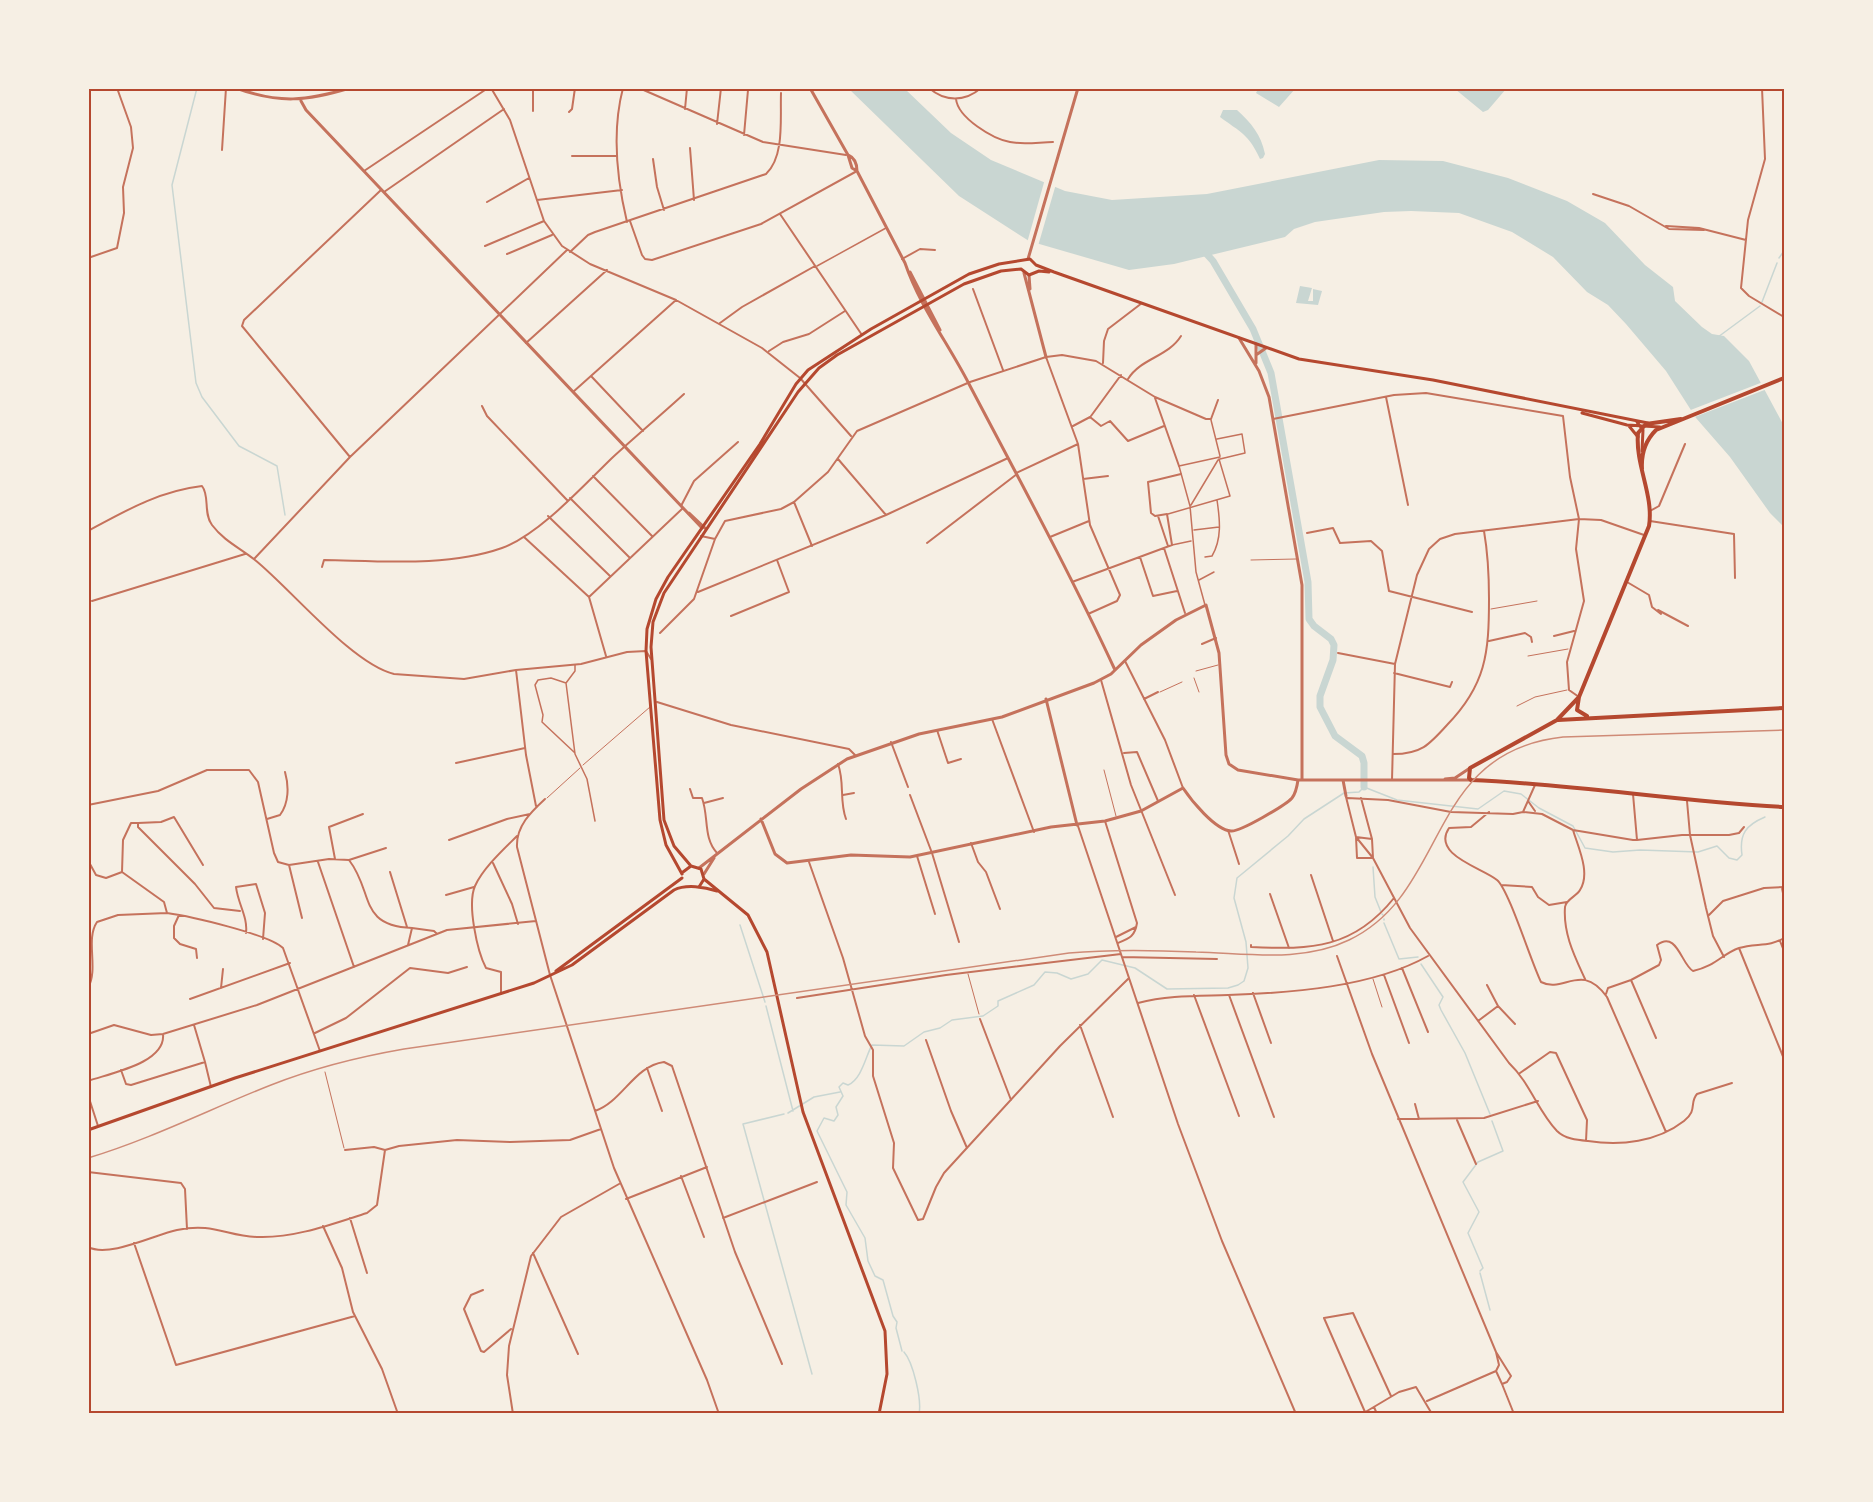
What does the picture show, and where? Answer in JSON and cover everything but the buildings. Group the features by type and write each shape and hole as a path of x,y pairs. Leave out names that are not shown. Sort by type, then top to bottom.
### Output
{"main road":[{"path":"687,887 666,845 661,827 646,651 647,630 656,599 754,452 800,378 817,362 920,301 977,271 1028,259 1054,272 1266,348 1314,362 1433,380 1572,410 1651,423"},
{"path":"1021,269 1023,261"},
{"path":"1035,263 1035,271"},
{"path":"698,888 704,879 704,874 699,868 692,866 676,849 665,824 651,633 658,606 701,536 704,527 804,382 837,355 979,277 1008,269 1021,269 1027,274 1035,271 1054,272"},
{"path":"1641,456 1653,433 1660,427 1785,378"},
{"path":"1572,410 1628,425 1660,427"},
{"path":"1587,716 1577,710 1579,697 1646,536 1650,521 1650,511 1637,454 1638,437 1642,427 1651,423 1683,418"},
{"path":"1635,421 1642,427"},
{"path":"1628,425 1638,437"},
{"path":"1642,427 1642,478"},
{"path":"1579,697 1557,720 1470,768 1468,776 1471,780 1536,783 1687,800 1785,807"},
{"path":"1557,720 1587,716 1785,708"},
{"path":"550,975 682,876 692,866"},
{"path":"704,879 748,915 758,930 767,952 803,1112 824,1174 882,1319 888,1359 879,1413"},
{"path":"88,1130 550,975 572,966 662,897 687,887 717,891"}],"street":[{"path":"88,258 117,248 124,213 122,191 130,165 133,137 117,88"},
{"path":"222,150 226,88"},
{"path":"236,88 262,97 302,101 350,88"},
{"path":"363,171 490,88 504,110 544,221 552,235 568,251 676,300 768,352 804,382 851,436"},
{"path":"533,88 533,111"},
{"path":"569,112 572,109 575,88"},
{"path":"624,88 618,120 617,156 629,221 645,259 652,260 741,231 780,214 857,171"},
{"path":"685,109 687,88"},
{"path":"717,124 721,88"},
{"path":"810,88 848,155 852,168 857,171 926,306 969,382 1116,670"},
{"path":"929,88 939,95 956,99 973,94 981,88"},
{"path":"1028,259 1078,88"},
{"path":"1762,88 1765,159 1750,208 1743,292 1785,317"},
{"path":"642,89 744,135 779,146 848,155"},
{"path":"744,135 748,90"},
{"path":"254,559 350,457 568,251 588,235 766,174 773,166 779,146 781,93"},
{"path":"956,99 961,112 1001,139 1016,143 1053,142"},
{"path":"302,101 306,110 363,171 625,448 704,527"},
{"path":"350,457 242,326 244,320 383,191 504,110"},
{"path":"690,148 694,200"},
{"path":"572,156 617,156"},
{"path":"653,159 657,187 664,210"},
{"path":"487,202 529,178"},
{"path":"537,200 622,190"},
{"path":"1593,194 1629,206 1663,226 1704,230 1746,240"},
{"path":"780,214 862,335"},
{"path":"485,246 544,221"},
{"path":"720,323 741,307 887,228"},
{"path":"507,254 552,235"},
{"path":"1032,248 1035,263"},
{"path":"902,258 920,249 935,250"},
{"path":"905,263 920,301 926,306"},
{"path":"526,343 607,270"},
{"path":"1027,274 1046,357 1078,444 1090,520 1120,598 1088,614"},
{"path":"973,289 1003,370"},
{"path":"573,392 676,300"},
{"path":"1103,363 1104,341 1108,329 1143,303"},
{"path":"768,352 783,342 808,334 845,311"},
{"path":"1128,379 1137,368 1175,346 1181,336"},
{"path":"1228,830 1238,830 1288,802 1295,793 1300,780 1302,585 1275,418 1257,366 1239,338"},
{"path":"1250,356 1256,344"},
{"path":"1256,344 1257,366"},
{"path":"1256,355 1266,348"},
{"path":"660,633 691,604 698,592 715,539 722,525 732,518 781,509 794,502 828,472 851,436 861,429 969,382 1046,357 1071,356 1103,363 1155,397 1211,419"},
{"path":"1072,426 1090,417 1122,375"},
{"path":"591,376 643,431"},
{"path":"322,567 324,560 437,560 500,549 524,537 684,394"},
{"path":"1275,418 1386,397 1440,394 1563,416 1570,477 1579,520 1576,549 1584,601 1567,662 1569,690 1579,697"},
{"path":"1155,397 1190,506 1198,580 1216,638 1226,755 1229,764 1244,772 1300,780 1471,780"},
{"path":"1386,397 1408,505"},
{"path":"1181,474 1149,481 1151,513 1158,516 1230,496 1211,419 1218,400"},
{"path":"482,406 487,416 568,499 630,558"},
{"path":"1090,417 1103,426 1110,421 1130,441 1164,426"},
{"path":"1179,466 1245,453 1242,434 1216,439"},
{"path":"589,597 682,507 694,481 738,442"},
{"path":"927,543 1017,474 1078,444"},
{"path":"1650,511 1659,506 1685,444"},
{"path":"698,592 886,515 1008,458"},
{"path":"1190,506 1220,458"},
{"path":"838,459 886,515"},
{"path":"593,476 652,536"},
{"path":"1083,479 1108,476"},
{"path":"88,531 110,517 149,499 202,486 205,490 209,521 220,535 254,559 361,657 383,671 464,679 516,670 574,665 606,656 646,651 652,661"},
{"path":"1205,557 1214,555 1218,546 1220,527 1217,500"},
{"path":"794,502 812,546"},
{"path":"1167,514 1170,546"},
{"path":"548,516 610,576"},
{"path":"1158,516 1170,546"},
{"path":"1050,537 1090,520"},
{"path":"1392,781 1395,664 1420,563 1429,549 1446,536 1579,520 1601,520 1646,536"},
{"path":"1650,521 1734,534 1735,578"},
{"path":"1193,530 1220,527"},
{"path":"1307,533 1333,528 1340,543 1371,541 1382,551 1389,591 1472,612"},
{"path":"1393,754 1420,750 1464,707 1482,675 1489,641 1489,556 1484,531"},
{"path":"701,536 715,539"},
{"path":"524,537 589,597 606,656"},
{"path":"1072,582 1164,548 1192,541"},
{"path":"1164,548 1185,614"},
{"path":"92,601 245,554"},
{"path":"1140,557 1153,596 1177,591"},
{"path":"731,616 789,592 777,560"},
{"path":"1198,580 1214,572"},
{"path":"1627,582 1649,595 1652,607 1688,626"},
{"path":"699,868 761,819 838,764 855,755 891,742 992,719 1101,680 1116,670 1149,639 1185,614 1206,606"},
{"path":"1658,610 1661,614"},
{"path":"1554,636 1575,630"},
{"path":"1489,641 1525,633 1531,637 1532,642"},
{"path":"1202,644 1216,638"},
{"path":"1338,653 1395,664"},
{"path":"1125,661 1165,740 1183,788 1194,804 1228,830 1239,864"},
{"path":"574,665 575,671 566,683 576,753 582,766 595,822"},
{"path":"516,670 525,748 536,808"},
{"path":"1394,673 1450,687 1452,682"},
{"path":"566,683 546,678 538,680 535,685 543,715 542,723 576,753"},
{"path":"1101,680 1124,753 1126,770 1175,895"},
{"path":"1144,699 1158,692"},
{"path":"1046,699 1077,825 1216,1227 1296,1413"},
{"path":"657,702 730,725 849,749 855,755"},
{"path":"992,719 1034,832"},
{"path":"937,730 948,763 961,759"},
{"path":"891,742 908,787"},
{"path":"456,763 525,748"},
{"path":"1124,753 1137,752 1158,801"},
{"path":"838,764 843,776 842,804 846,819"},
{"path":"1435,781 1455,778 1470,768"},
{"path":"88,806 158,791 207,770 245,770 252,772 258,782 276,858 283,864 335,859 349,860 386,848"},
{"path":"267,819 280,815 284,808 288,792 285,772"},
{"path":"1343,780 1356,837 1358,858 1373,858"},
{"path":"1523,812 1536,783"},
{"path":"761,819 780,860 791,863 851,855 917,856 971,843 1117,818 1141,811 1183,788"},
{"path":"690,789 693,798 702,798 708,820 707,836 717,854"},
{"path":"843,795 854,793"},
{"path":"1633,794 1637,840"},
{"path":"910,795 932,853 959,942"},
{"path":"1346,797 1449,811 1513,814 1536,812 1573,830 1579,829 1637,840 1690,835 1729,835 1738,833 1744,827"},
{"path":"704,803 723,798"},
{"path":"1361,798 1372,839 1373,858"},
{"path":"446,895 474,887 517,836 530,814 545,799"},
{"path":"1687,800 1693,852 1708,916 1724,957"},
{"path":"1528,801 1536,812"},
{"path":"1489,812 1471,827 1449,828 1445,839 1449,849 1456,856 1495,878 1501,885 1542,982 1550,984 1585,979"},
{"path":"335,859 329,827 363,814"},
{"path":"449,840 507,819 530,814"},
{"path":"122,872 125,832 131,823 161,822 174,817 203,865"},
{"path":"1105,821 1136,915 1136,927 1132,936 1118,943"},
{"path":"138,823 138,826 195,884 214,908 240,910"},
{"path":"1501,885 1532,887 1538,897 1549,905 1567,903 1581,890 1584,876 1573,830"},
{"path":"517,836 517,847 550,975 619,1184 707,1380 719,1413"},
{"path":"1356,837 1372,839"},
{"path":"1356,837 1373,858 1410,928 1520,1074 1561,1134 1586,1141 1615,1145 1666,1132 1694,1112 1694,1098 1697,1094 1732,1083"},
{"path":"971,843 978,862 986,872 1000,909"},
{"path":"88,847 90,864 96,875 106,878 122,872"},
{"path":"704,874 717,854"},
{"path":"917,856 935,914"},
{"path":"349,860 375,917 386,923 437,934"},
{"path":"318,861 354,967"},
{"path":"809,862 872,1048 873,1076 894,1143 893,1168 916,1218 920,1221 939,1180 1080,1025 1129,978"},
{"path":"493,863 512,904 518,924"},
{"path":"289,865 302,918"},
{"path":"122,872 164,902 167,913"},
{"path":"390,872 407,928"},
{"path":"1311,875 1333,941"},
{"path":"246,933 246,919 240,910 236,887 257,885 265,913 263,939"},
{"path":"474,887 474,927 485,966 490,971 501,972 501,993"},
{"path":"1708,916 1723,901 1764,888 1784,887 1785,898"},
{"path":"1270,894 1289,948"},
{"path":"1251,945 1289,948 1342,940 1365,928 1394,898"},
{"path":"1567,903 1570,948 1585,979 1600,988 1607,997 1666,1132"},
{"path":"88,988 95,925 101,920 118,915 167,913 246,933 279,944 285,951 320,1051"},
{"path":"179,915 174,926 174,938 180,944 196,949 197,958"},
{"path":"88,1034 114,1025 151,1035 163,1034 257,1005 437,934 474,927 536,921"},
{"path":"1116,937 1136,927"},
{"path":"407,947 412,928"},
{"path":"1600,988 1608,988 1631,980 1659,965 1661,960 1657,948 1662,942 1670,942 1677,947 1686,966 1693,971 1715,964 1739,948 1770,945 1785,938"},
{"path":"1780,941 1785,951"},
{"path":"1739,948 1785,1059"},
{"path":"1138,1003 1171,996 1229,995 1348,984 1373,979 1430,955"},
{"path":"1337,956 1398,1119 1496,1352 1511,1376 1507,1382 1502,1384"},
{"path":"797,998 968,972 1122,957 1216,959"},
{"path":"190,999 291,963"},
{"path":"314,1033 346,1018 401,974 416,968 448,973 467,968"},
{"path":"1402,968 1428,1032"},
{"path":"220,988 223,969"},
{"path":"1384,975 1409,1043"},
{"path":"1631,980 1656,1038"},
{"path":"1487,985 1498,1006 1515,1024"},
{"path":"1607,997 1608,988"},
{"path":"1253,993 1271,1043"},
{"path":"1194,995 1239,1116"},
{"path":"1229,995 1274,1117"},
{"path":"1478,1021 1498,1006"},
{"path":"980,1019 1011,1100"},
{"path":"194,1025 211,1087"},
{"path":"1080,1025 1113,1118"},
{"path":"88,1081 153,1058 164,1042 163,1034"},
{"path":"926,1040 951,1111 967,1148"},
{"path":"1520,1074 1550,1052 1556,1053 1587,1120 1586,1141"},
{"path":"121,1070 126,1084 131,1086 205,1062"},
{"path":"595,1111 602,1109 647,1068 664,1062 672,1066 745,1278 782,1364"},
{"path":"647,1068 663,1111"},
{"path":"88,1095 98,1127"},
{"path":"1398,1119 1457,1120 1499,1115 1538,1101"},
{"path":"1415,1104 1419,1119"},
{"path":"1457,1120 1476,1164"},
{"path":"345,1150 374,1147 385,1150 399,1146 457,1140 508,1142 570,1140 601,1129"},
{"path":"88,1247 101,1251 187,1229 213,1227 256,1238 268,1238 372,1212 377,1205 385,1150"},
{"path":"626,1199 639,1196 681,1176 707,1167"},
{"path":"88,1172 181,1183 185,1189 187,1229"},
{"path":"681,1176 704,1238"},
{"path":"723,1218 818,1182"},
{"path":"513,1413 507,1375 511,1329 533,1253 561,1217 619,1184"},
{"path":"350,1218 366,1273"},
{"path":"323,1226 339,1257 355,1316 382,1369 398,1413"},
{"path":"134,1243 159,1312 173,1361 178,1365 273,1336 355,1316"},
{"path":"533,1253 578,1354"},
{"path":"483,1290 471,1295 464,1309 481,1351 484,1352 511,1329"},
{"path":"1391,1396 1353,1313 1324,1318 1363,1413 1391,1396 1416,1387 1427,1401 1432,1413"},
{"path":"1427,1401 1496,1371 1499,1365 1496,1352"},
{"path":"1496,1371 1514,1413"},
{"path":"1374,1407 1377,1413"}],"lane":[{"path":"1251,560 1298,559"},
{"path":"1489,609 1536,601"},
{"path":"1528,656 1570,649"},
{"path":"1196,671 1220,665"},
{"path":"1194,678 1199,692"},
{"path":"1158,692 1182,682"},
{"path":"1517,706 1535,697 1569,690"},
{"path":"545,799 651,706"},
{"path":"1104,770 1117,818"},
{"path":"968,972 979,1014"},
{"path":"1373,979 1382,1007"},
{"path":"326,1072 345,1150"}],"shaded area":[{"path":"1258,88 1295,89 1279,107 1256,93"},
{"path":"849,89 905,89 951,133 991,160 1065,191 1112,200 1207,194 1379,160 1443,161 1508,178 1567,201 1605,223 1645,265 1673,287 1675,301 1702,327 1712,334 1724,336 1749,361 1784,426 1784,527 1770,513 1730,457 1696,418 1666,371 1626,324 1608,305 1587,292 1553,257 1512,232 1459,213 1384,212 1315,222 1294,229 1285,237 1174,264 1129,270 1029,241 959,196"},
{"path":"1455,89 1506,89 1488,110 1483,112"},
{"path":"1223,110 1237,110 1251,124 1263,147 1265,154 1263,158 1260,159 1252,144 1243,134 1220,117"},
{"path":"1300,286 1312,288 1308,301 1313,301 1313,289 1322,291 1318,305 1296,303"}],"pier":[{"path":"1045,179 1056,184 1038,246 1027,243"},
{"path":"1763,382 1767,389 1692,418 1688,411"}],"waterway":[{"path":"197,88 172,185 196,383 202,397 239,446 277,466 285,515"},
{"path":"1203,250 1213,261 1253,329 1271,373 1308,582 1309,619 1314,626 1331,639 1334,645 1333,660 1320,696 1320,707 1335,736 1362,756 1364,787"},
{"path":"1779,258 1784,251"},
{"path":"1762,302 1777,263"},
{"path":"1718,337 1760,306"},
{"path":"902,1351 896,1328 897,1322 893,1316 883,1280 875,1276 868,1261 865,1238 846,1205 847,1192 817,1131 824,1118 834,1121 838,1115 836,1107 843,1096 839,1087 843,1083 848,1085 857,1078 872,1045 904,1046 924,1032 940,1028 952,1020 983,1016 998,1006 998,1001 1034,985 1045,972 1057,973 1071,979 1088,974 1102,960 1135,968 1167,989 1228,988 1238,985 1244,981 1248,968 1246,942 1234,898 1237,878 1288,836 1304,819 1344,793 1359,792 1364,787 1397,800 1478,809 1504,791 1521,794 1539,808 1573,826 1585,848 1613,852 1640,850 1698,852 1717,846 1729,858 1737,860 1742,855 1741,848 1745,831 1753,823 1765,817"},
{"path":"1373,867 1375,897 1381,912"},
{"path":"1384,923 1399,959 1418,957"},
{"path":"740,925 765,1002"},
{"path":"1421,964 1443,997 1439,1005 1441,1010 1465,1053 1490,1114"},
{"path":"766,1006 793,1111"},
{"path":"788,1113 814,1097 840,1092"},
{"path":"784,1114 743,1124 812,1374"},
{"path":"1480,1271 1483,1268 1468,1233 1479,1212 1463,1182 1478,1162 1503,1151 1492,1121"},
{"path":"1480,1273 1490,1310"},
{"path":"904,1352 911,1364 916,1382 919,1414"}],"railway":[{"path":"88,1158 158,1133 303,1073 404,1049 1069,953 1149,950 1274,955 1312,952 1349,940 1382,918 1406,890 1461,795 1486,768 1518,748 1563,737 1784,730"}]}
